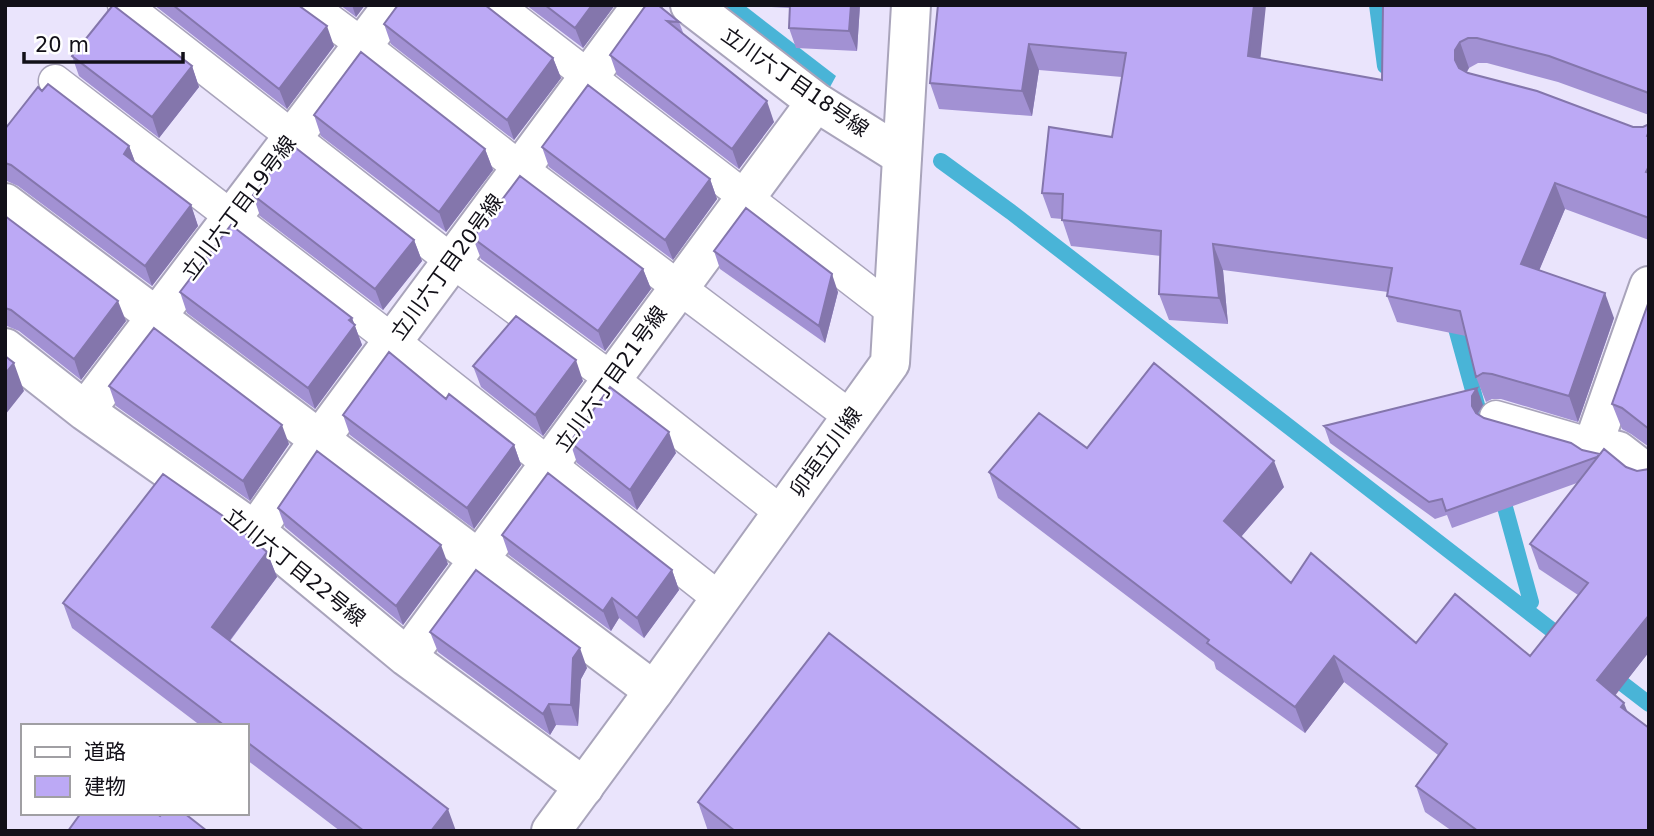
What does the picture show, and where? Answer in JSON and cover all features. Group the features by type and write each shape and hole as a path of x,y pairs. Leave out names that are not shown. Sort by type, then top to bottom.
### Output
{"street":[{"name":"立川六丁目19号線","path":"85,411 393,5"},
{"name":"立川六丁目20号線","path":"256,531 320,439 642,5"},
{"name":"立川六丁目18号線","path":"690,5 816,102 902,156"},
{"name":"卯垣立川線","path":"551,831 890,363 911,5"},
{"name":"立川六丁目21号線","path":"407,657 816,102"},
{"path":"5,203 654,691"},
{"path":"1649,285 1593,445 1618,451 1649,475"},
{"name":"立川六丁目22号線","path":"5,348 85,411 256,531 407,657 584,787"}],"lane":[{"path":"124,5 452,261 612,379 782,513"},
{"path":"309,5 851,417"},
{"path":"496,5 893,311"},
{"path":"55,81 393,341 720,599"},
{"path":"1496,417 1593,445"}],"water":[{"path":"721,5 744,5 836,76 830,87"}],"building":[{"path":"113,5 192,66 152,117 72,56"},
{"path":"173,5 298,5 327,26 279,89"},
{"path":"398,5 485,5 553,58 507,120 384,24"},
{"path":"545,5 592,5 575,28"},
{"path":"646,5 658,5 679,22 667,21 767,101 732,149 610,55"},
{"path":"790,5 851,5 849,31 789,28"},
{"path":"938,5 1254,5 1248,56 1382,80 1383,5 1649,5 1649,94 1549,56 1477,38 1460,42 1455,50 1455,60 1459,68 1468,73 1537,91 1633,127 1649,124 1649,166 1646,172 1649,173 1649,218 1555,183 1521,264 1605,293 1569,396 1492,374 1483,373 1476,377 1460,311 1387,296 1392,268 1213,244 1219,298 1159,294 1161,231 1062,220 1063,194 1042,193 1049,127 1112,137 1126,53 1029,44 1022,91 930,83"},
{"path":"361,52 485,149 439,212 314,115"},
{"path":"48,84 129,146 124,154 191,205 145,266 5,163 5,129 38,87 42,91"},
{"path":"588,85 710,179 665,240 542,147"},
{"path":"292,145 414,240 375,289 253,195"},
{"path":"520,176 643,269 598,331 473,238"},
{"path":"746,208 832,274 819,326 714,251"},
{"path":"5,216 118,301 74,359 5,308"},
{"path":"231,225 352,318 349,320 355,325 308,388 180,292"},
{"path":"1649,301 1649,429 1622,408 1612,404"},
{"path":"516,316 576,360 535,415 473,366"},
{"path":"154,328 282,425 243,481 109,386"},
{"path":"389,352 446,399 449,394 514,445 467,508 343,415"},
{"path":"5,356 14,363 5,374"},
{"path":"1154,363 1274,461 1224,521 1291,583 1311,553 1416,643 1455,594 1530,656 1588,583 1530,544 1604,449 1626,467 1637,471 1649,469 1649,615 1597,680 1624,703 1621,707 1649,728 1649,831 1478,831 1416,786 1447,744 1334,656 1295,707 1207,643 1209,640 989,472 1039,413 1087,448"},
{"path":"610,387 669,432 630,490 570,442"},
{"path":"1477,388 1472,396 1472,406 1476,413 1484,418 1600,454 1446,511 1442,499 1429,502 1324,426"},
{"path":"317,451 441,545 396,606 278,508"},
{"path":"548,473 672,570 637,618 612,598 603,611 502,535"},
{"path":"163,474 233,523 267,552 212,627 448,809 431,831 364,831 248,743 248,724 222,724 63,603"},
{"path":"476,570 580,648 573,658 571,705 549,704 543,714 430,632"},
{"path":"829,633 1082,831 735,831 698,802"},
{"path":"80,815 187,815 207,831 68,831"}],"waterway":[{"path":"1377,5 1385,66"},
{"path":"941,161 1011,212 1566,641"},
{"path":"1452,314 1485,434"},
{"path":"1500,489 1531,602"},
{"path":"1606,671 1649,704"}]}
